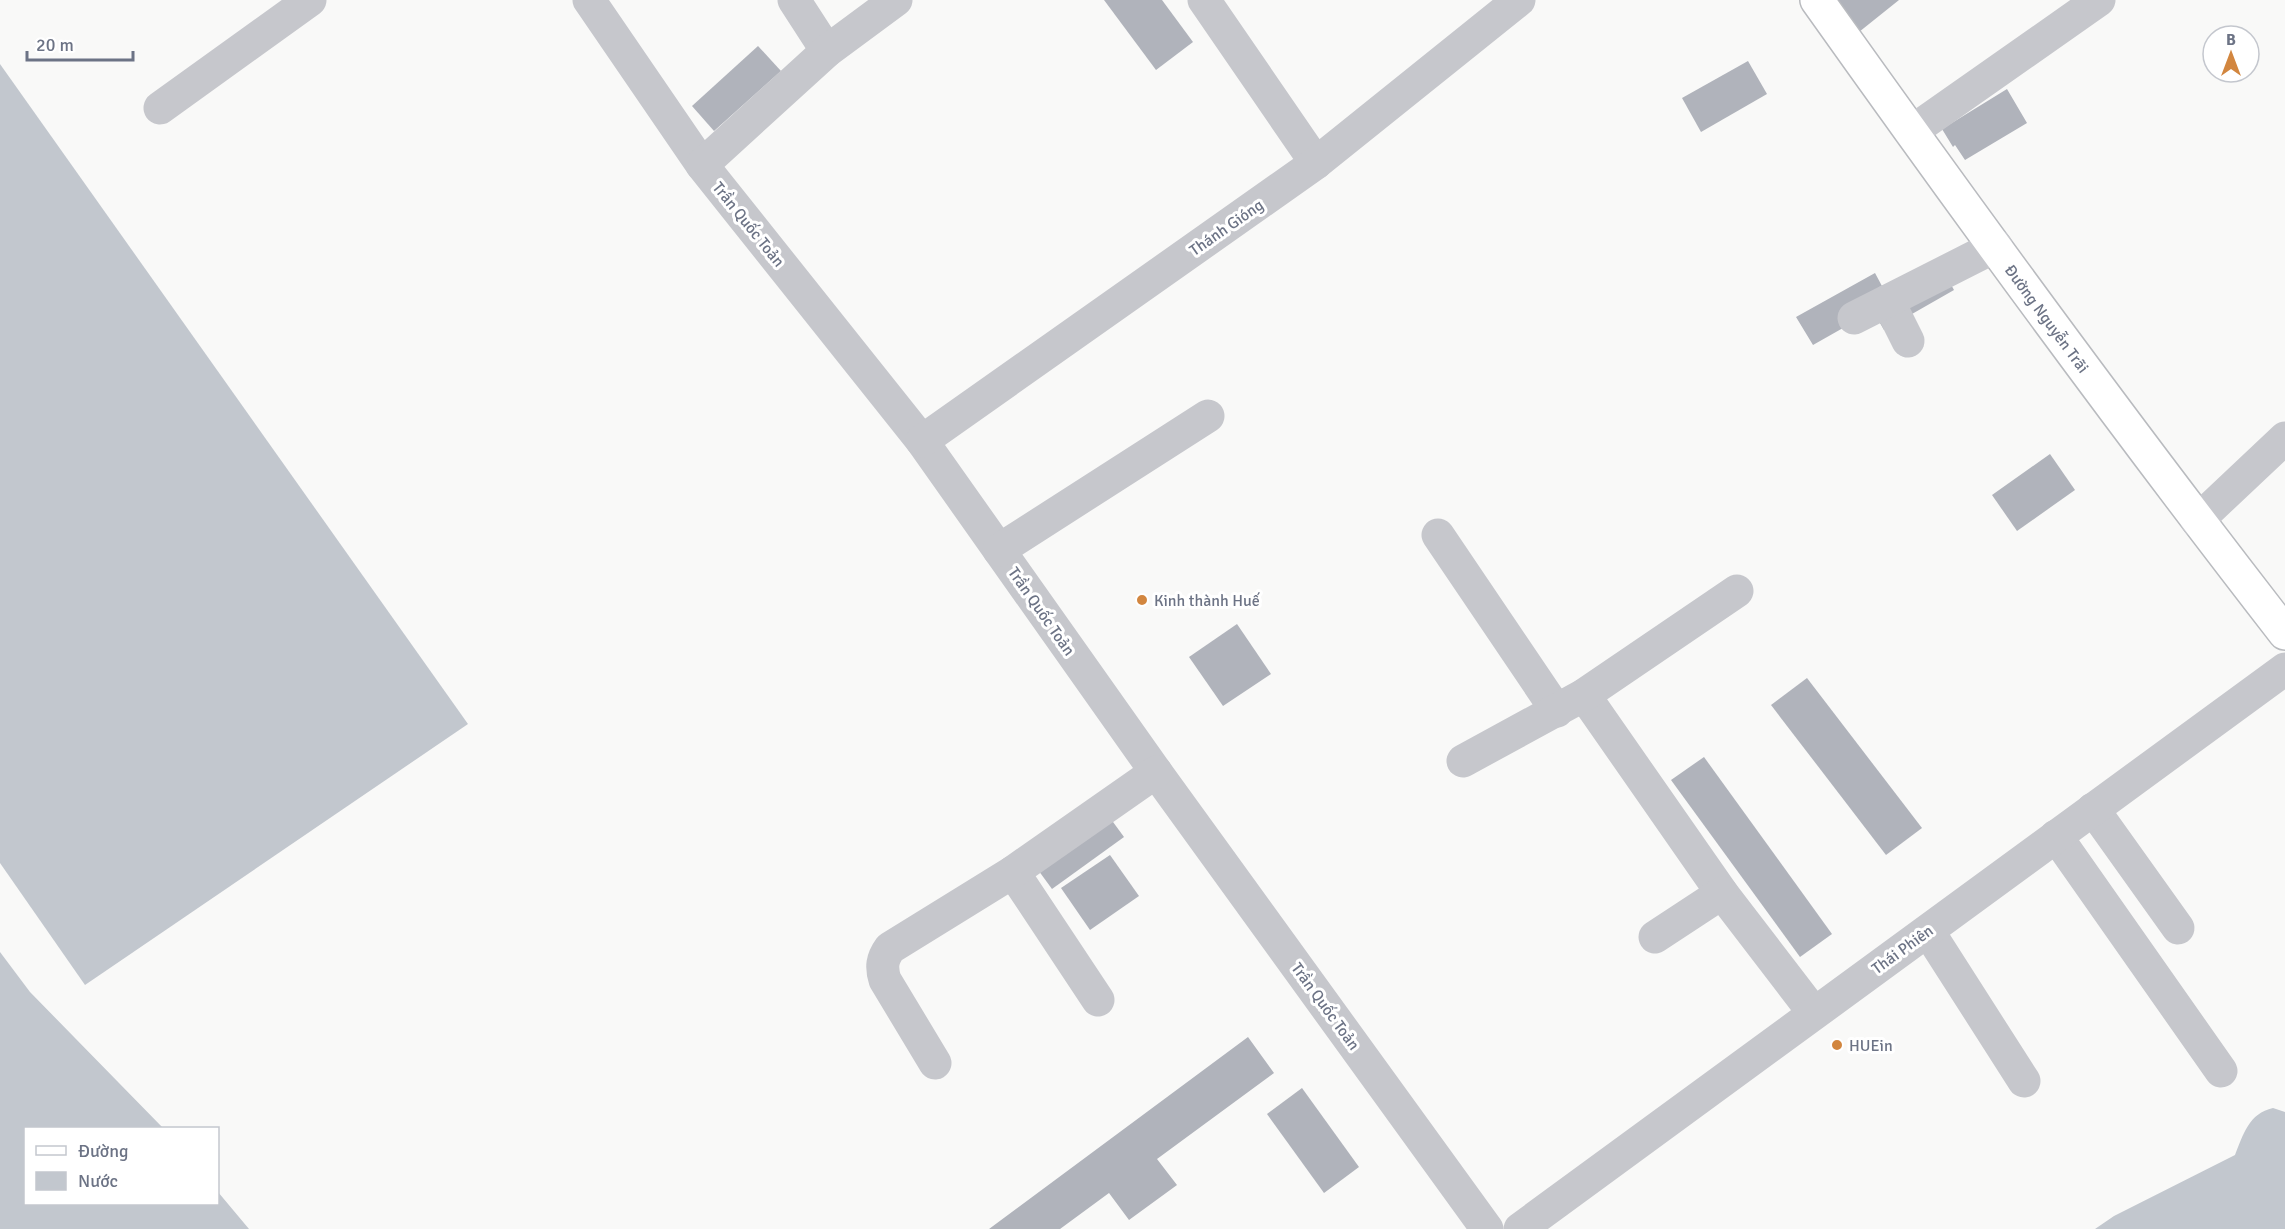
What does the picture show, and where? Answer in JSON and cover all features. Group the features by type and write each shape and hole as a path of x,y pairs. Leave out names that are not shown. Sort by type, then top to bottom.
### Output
{"main road":[{"name":"Đường Nguyễn Trãi","path":"1817,0 1911,132 2197,521 2285,633"}],"street":[{"path":"160,108 310,0"},
{"name":"Trần Quốc Toản","path":"589,0 702,165 922,441 1156,772 1486,1229"},
{"path":"794,0 827,51"},
{"path":"702,165 827,51 896,0"},
{"path":"1204,0 1317,163"},
{"name":"Thánh Gióng","path":"922,441 1317,163 1519,0"},
{"path":"1911,132 2099,0"},
{"path":"1854,318 1995,246"},
{"path":"1888,301 1908,341"},
{"path":"999,550 1208,416"},
{"path":"2197,521 2285,438"},
{"path":"1438,535 1722,893 1814,1013"},
{"path":"1463,761 1571,703 1737,591"},
{"name":"Thái Phiên","path":"1520,1229 2285,669"},
{"path":"935,1063 885,980 881,968 883,957 890,948 1013,872 1156,772"},
{"path":"2093,809 2178,928"},
{"path":"2056,836 2221,1071"},
{"path":"1013,872 1098,1000"},
{"path":"1655,937 1722,893"},
{"path":"1928,931 2024,1081"}],"water":[{"path":"0,64 468,724 85,985 0,863"},
{"path":"0,952 30,992 162,1127 24,1127 24,1205 219,1205 219,1193 249,1229 0,1229"},
{"path":"2273,1108 2285,1112 2285,1229 2095,1229 2114,1216 2235,1155 2248,1126 2258,1115"}],"building":[{"path":"1104,0 1162,0 1193,42 1156,70"},
{"path":"1836,0 1899,0 1859,32"},
{"path":"758,46 781,71 714,131 692,106"},
{"path":"1748,61 1767,94 1701,132 1682,98"},
{"path":"2007,89 2027,123 1965,160 1955,145 1953,147 1942,129"},
{"path":"1943,270 1954,290 1884,330 1873,311 1813,345 1796,317 1875,273 1890,301"},
{"path":"2050,454 2075,490 2017,531 1992,495"},
{"path":"1237,624 1271,674 1223,706 1189,657"},
{"path":"1807,678 1922,828 1886,855 1771,705"},
{"path":"1704,757 1832,934 1800,957 1671,780"},
{"path":"1105,811 1124,837 1052,889 1033,863"},
{"path":"1110,855 1139,896 1090,930 1061,888"},
{"path":"1248,1037 1274,1073 1157,1159 1177,1185 1129,1220 1109,1193 1060,1229 989,1229"},
{"path":"1302,1088 1359,1167 1324,1193 1267,1114"}],"place":[{"name":"Kinh thành Huế","path":"1142,600"},
{"name":"HUEin","path":"1837,1045"}]}
